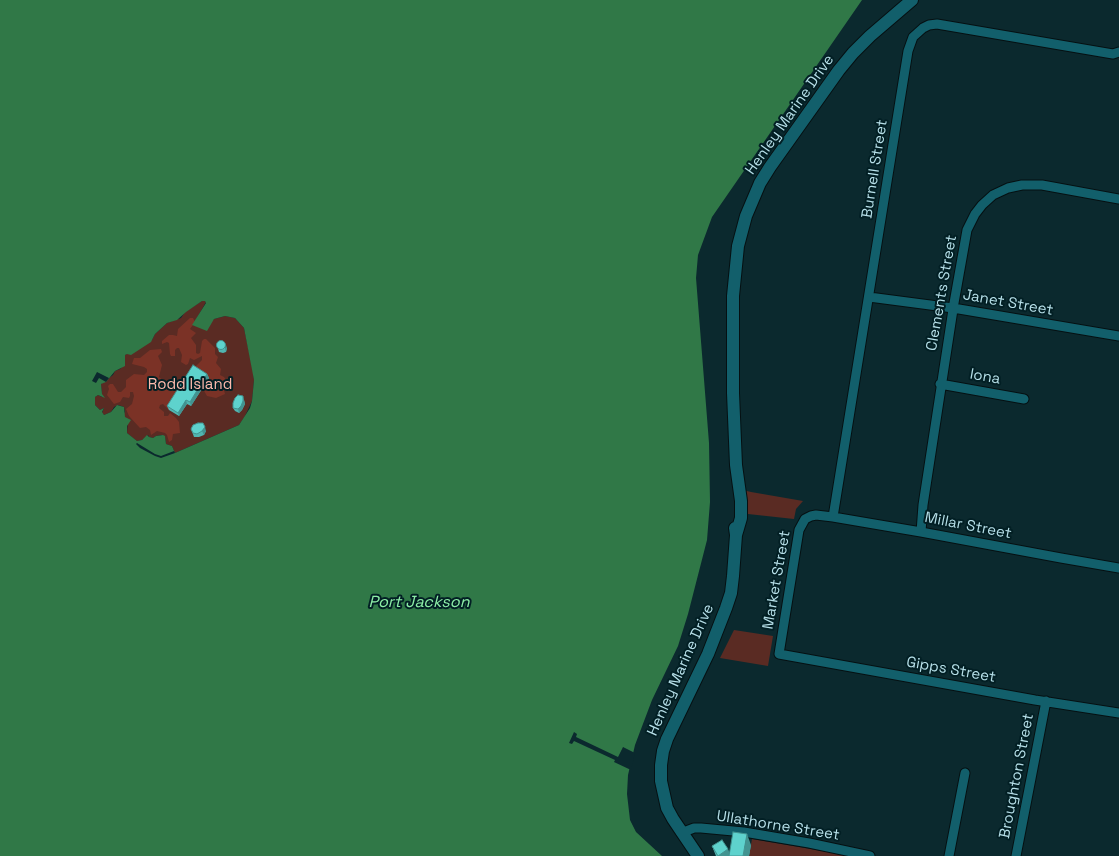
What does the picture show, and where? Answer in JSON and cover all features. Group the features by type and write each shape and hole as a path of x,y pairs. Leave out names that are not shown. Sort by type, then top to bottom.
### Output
{"main road":[{"name":"Henley Marine Drive","path":"698,856 681,833 667,808 661,781 663,751 667,739 708,654 726,608 733,576 736,535 741,518 741,501 736,465 732,393 733,296 738,246 746,216 760,183 770,167 839,70 853,53 870,36 912,0"}],"street":[{"name":"Burnell Street","path":"833,517 908,51 913,37 917,32 929,25 948,25 1113,54 1119,52"},
{"name":"Clements Street","path":"921,532 923,505 940,384 967,230 975,214 993,195 1008,188 1022,186 1042,185 1119,198"},
{"name":"Janet Street","path":"869,297 953,308 1119,336"},
{"name":"Iona","path":"940,384 1024,399"},
{"name":"Millar Street","path":"810,516 816,515 833,517 1119,568"},
{"name":"Market Street","path":"779,654 801,525 805,519 810,516"},
{"name":"Gipps Street","path":"779,654 1119,713"},
{"name":"Broughton Street","path":"1016,856 1046,701"},
{"path":"949,856 965,773"},
{"name":"Ullathorne Street","path":"681,833 694,828 744,832 870,856"}],"green space":[{"name":"Rodd Island","path":"202,301 206,302 193,325 203,328 214,319 225,316 235,318 244,328 254,380 252,401 239,425 175,453 172,446 166,444 165,437 162,435 153,438 149,437 148,435 142,440 137,441 127,433 128,420 123,414 125,412 124,407 118,405 114,407 111,412 104,415 102,413 104,408 100,410 95,405 95,397 98,395 102,397 101,384 125,364 125,355 152,340 155,334 167,323 181,318 185,312"},
{"path":"743,490 803,501 796,509 794,519 748,514"},
{"path":"734,630 773,636 768,666 720,658"},
{"path":"752,839 852,856 749,856"}],"shaded area":[{"path":"190,318 193,318 195,322 190,329 196,333 191,338 196,345 196,353 200,353 202,341 206,339 215,348 215,354 218,357 216,363 221,369 220,375 226,380 227,385 224,390 225,394 216,398 207,396 203,389 209,378 194,369 202,360 202,356 194,360 190,358 188,364 186,365 181,362 182,355 179,348 175,350 175,356 171,356 169,343 167,342 162,344 162,341 169,335 177,336 178,329"},
{"path":"161,349 162,352 158,356 162,365 159,377 164,381 166,387 168,388 177,385 182,389 169,410 163,404 160,405 159,408 164,412 164,416 168,416 170,413 179,422 180,433 173,434 172,440 169,442 165,433 157,431 151,435 150,430 146,427 140,428 129,416 126,409 132,404 134,396 133,392 130,392 129,398 123,397 120,402 114,404 107,395 109,389 108,386 110,384 113,384 118,392 121,392 126,387 126,380 134,374 144,375 147,372 147,369 144,367 132,364 134,358 140,358 150,350"}],"water":[{"name":"Port Jackson","path":"0,0 862,0 712,217 698,255 696,278 709,443 710,502 707,540 688,614 678,646 652,700 635,745 628,775 627,794 630,820 636,832 662,856 0,856","holes":["202,301 205,301 206,303 192,325 207,331 214,319 225,316 235,318 244,328 254,380 250,408 239,425 175,453 172,446 166,444 165,436 163,435 153,438 147,435 142,440 137,441 127,433 127,426 131,420 125,417 124,407 117,405 111,412 104,415 102,412 104,408 100,410 95,405 95,397 98,395 105,398 102,394 101,384 106,382 115,371 125,366 125,355 131,355 151,342 155,334 167,323 177,320"]}],"pier":[{"path":"97,372 109,378 106,382 99,378 96,383 92,381"},
{"path":"137,443 161,456 174,451 175,453 161,458 140,448 136,444"},
{"path":"574,732 577,734 576,737 618,757 623,747 635,753 631,770 614,762 615,760 574,741 572,744 569,743"}],"building":[{"path":"219,341 223,341 225,345 223,349 219,349 217,347 217,343"},
{"path":"193,365 207,374 190,402 186,400 178,413 167,406"},
{"path":"238,395 243,396 243,401 238,409 233,408 233,403"},
{"path":"203,423 205,427 197,434 193,433 191,429 193,425"},
{"path":"733,832 747,834 743,856 729,856"},
{"path":"722,840 728,849 718,856 712,846"}]}
